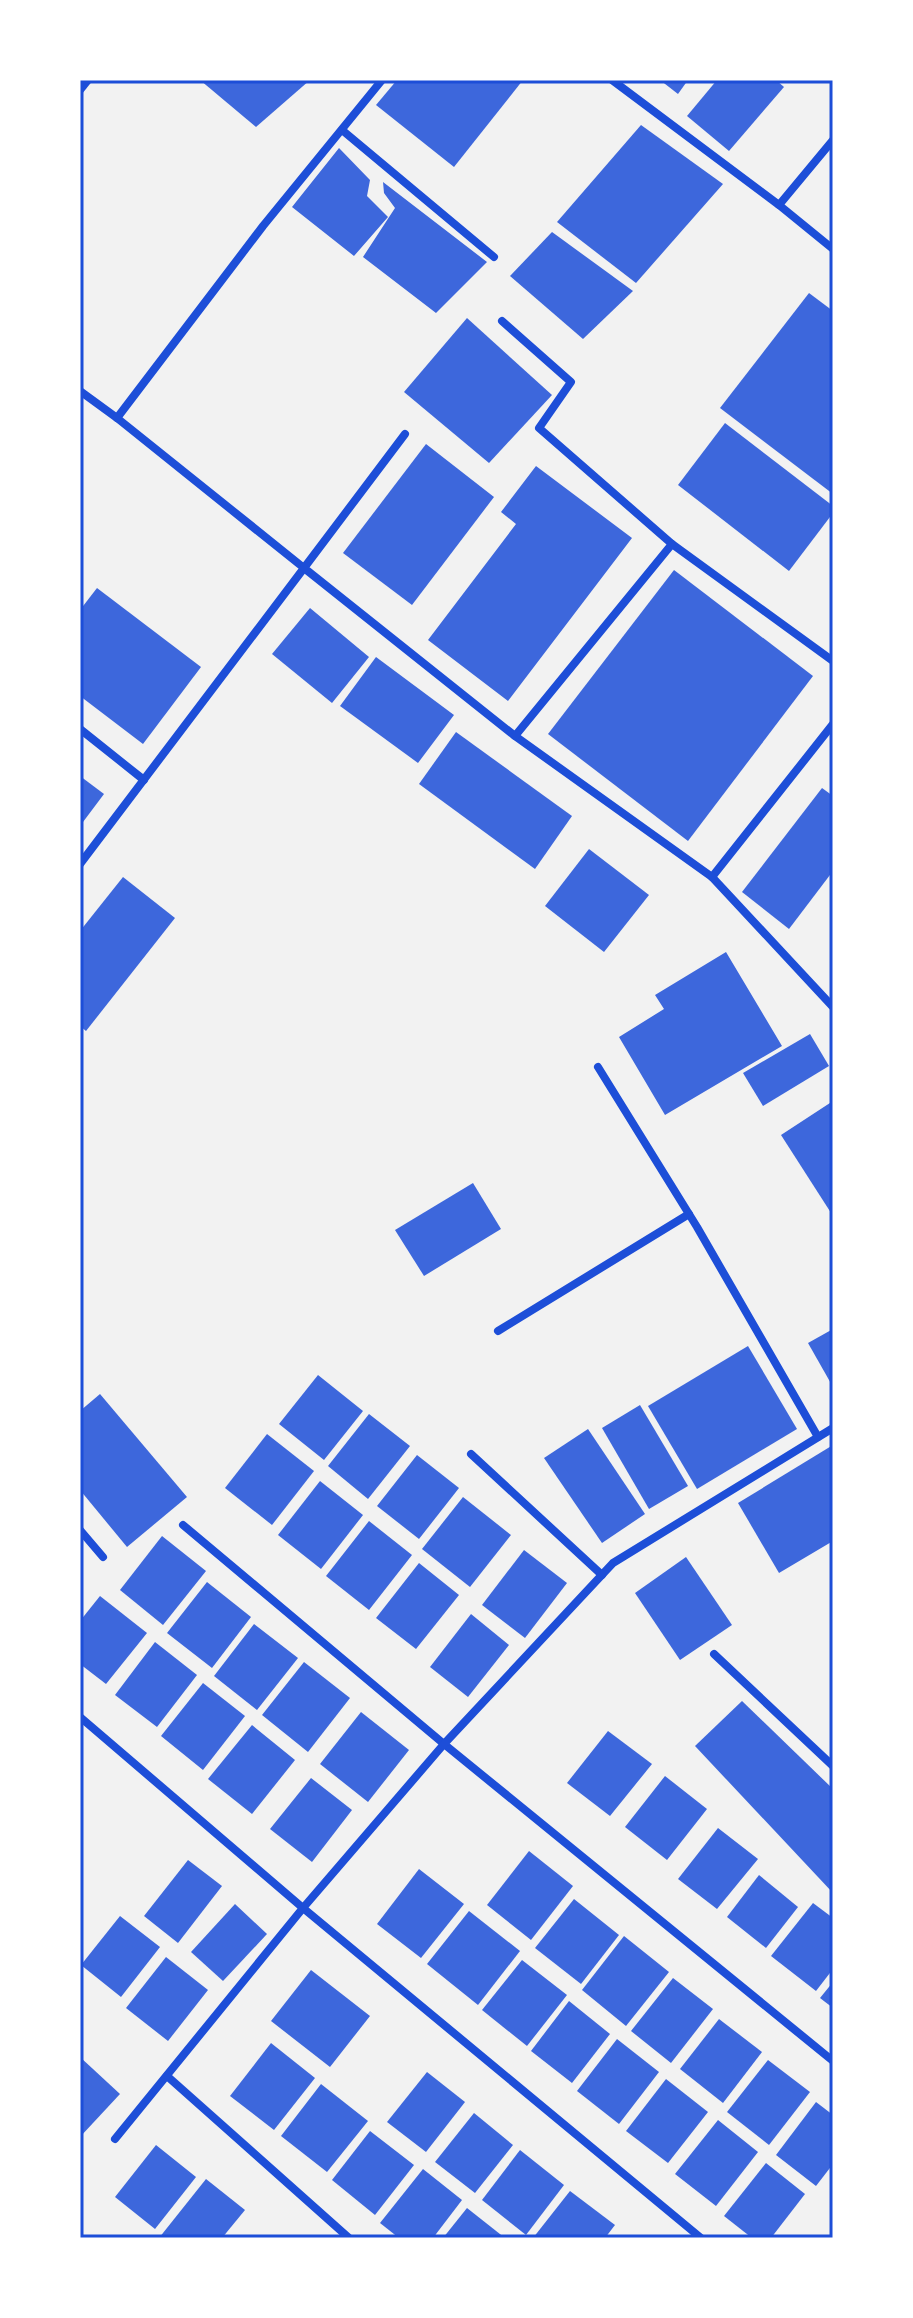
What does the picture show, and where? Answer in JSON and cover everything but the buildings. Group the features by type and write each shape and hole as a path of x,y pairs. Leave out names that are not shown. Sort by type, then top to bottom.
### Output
{"street":[{"path":"80,90 88,80"},
{"path":"117,418 263,226 382,80"},
{"path":"612,80 833,249"},
{"path":"342,130 494,257"},
{"path":"779,205 833,140"},
{"path":"502,321 571,382 539,428 672,544 833,661"},
{"path":"80,391 515,736 712,877 833,1007"},
{"path":"80,864 405,434"},
{"path":"515,736 672,544"},
{"path":"712,877 833,724"},
{"path":"80,729 144,780"},
{"path":"598,1067 689,1214 818,1437"},
{"path":"498,1331 689,1214"},
{"path":"115,2139 303,1908 444,1744 613,1563 833,1428"},
{"path":"471,1454 602,1575"},
{"path":"183,1525 444,1744 833,2061"},
{"path":"80,1530 103,1557"},
{"path":"714,1654 833,1766"},
{"path":"80,1717 303,1908 701,2238"},
{"path":"167,2076 349,2238"}]}
